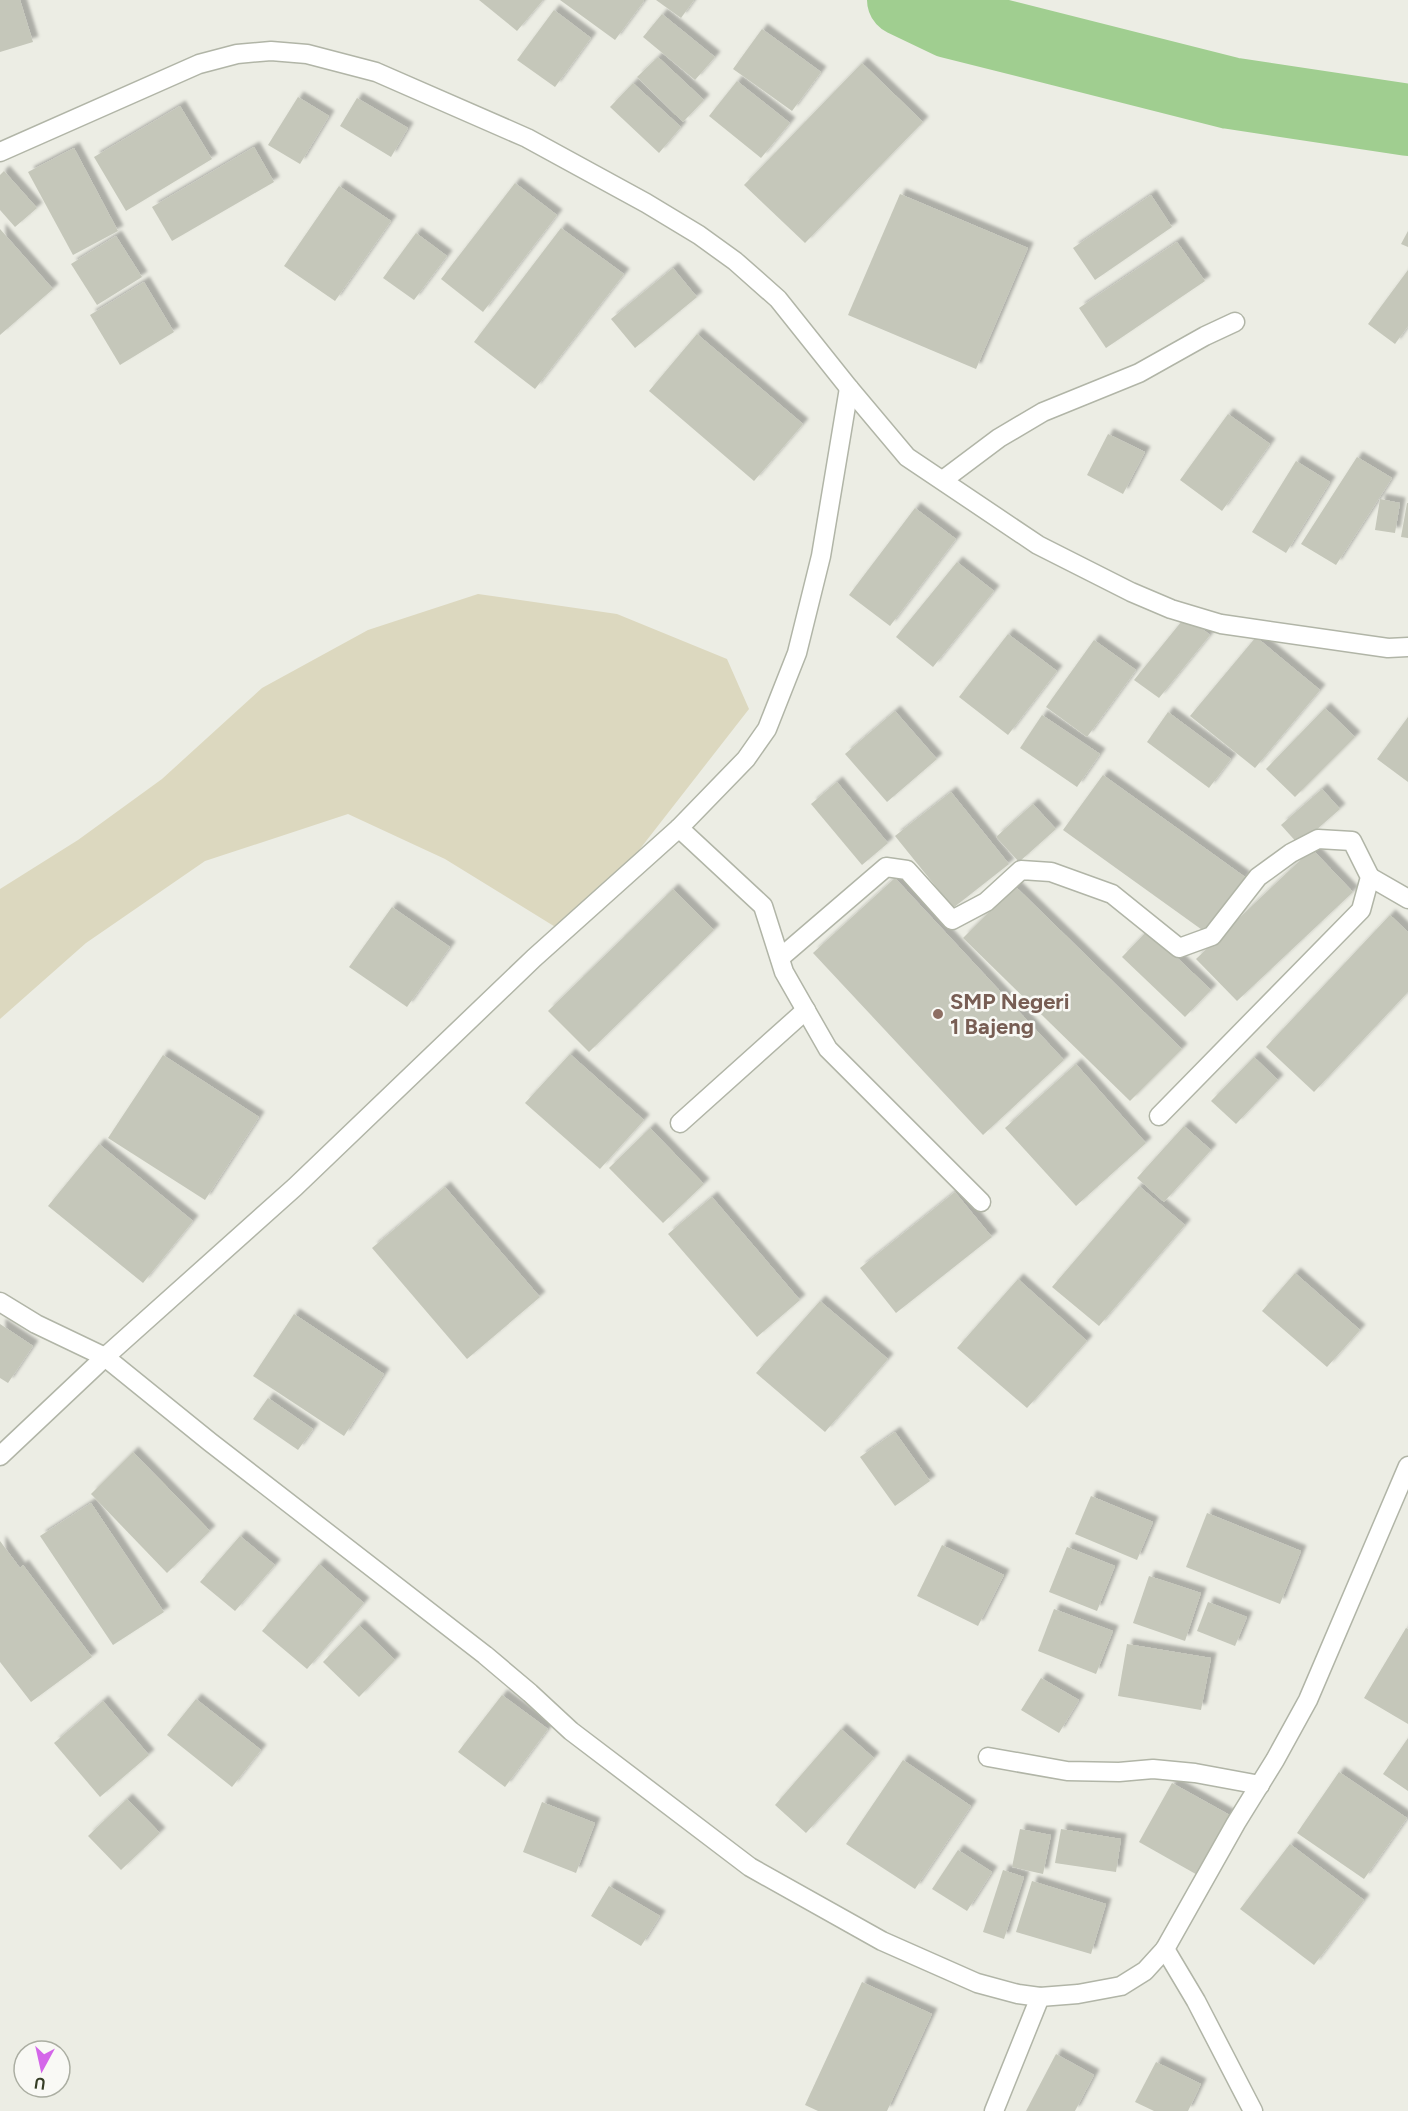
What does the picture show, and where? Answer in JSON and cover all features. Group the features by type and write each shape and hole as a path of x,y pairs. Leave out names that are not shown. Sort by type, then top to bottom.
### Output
{"street":[{"path":"0,152 199,64 237,54 271,51 307,54 376,72 527,138 646,203 699,235 735,261 778,299 908,457 1038,545 1131,592 1171,609 1221,624 1388,648 1408,647"},
{"path":"943,480 999,438 1043,412 1139,373 1234,322"},
{"path":"0,1456 105,1357 295,1187 534,958 679,828 746,759 767,729 797,653 821,556 849,388"},
{"path":"679,828 763,906 784,972 828,1049 981,1202"},
{"path":"780,958 886,867 907,870 952,920 986,902 1021,870 1052,872 1112,894 1179,948 1212,936 1258,877 1292,853 1318,839 1352,841 1370,877 1408,899"},
{"path":"1159,1116 1361,910 1370,877"},
{"path":"680,1123 806,1010"},
{"path":"0,1302 36,1324 105,1357 210,1442 485,1654 571,1731 750,1867 892,1946 977,1983 1018,1995 1040,1997 1078,1994 1121,1986 1145,1971 1165,1949 1308,1700 1408,1466"},
{"path":"988,1757 1067,1771 1119,1772 1153,1769 1195,1773 1260,1785"},
{"path":"1165,1949 1196,2001 1253,2111"},
{"path":"994,2111 1040,1997"}],"shaded area":[{"path":"478,594 617,614 727,659 749,709 636,854 557,928 445,859 348,814 205,861 86,943 0,1019 0,889 78,840 162,779 262,688 368,630"}],"building":[{"path":"0,0 20,0 33,42 0,52"},
{"path":"479,0 543,0 517,31"},
{"path":"560,0 643,0 644,1 615,40"},
{"path":"656,0 694,0 681,18"},
{"path":"554,10 591,38 555,87 517,60"},
{"path":"662,14 715,57 695,80 643,37"},
{"path":"762,29 821,72 792,111 733,69"},
{"path":"658,57 704,100 683,122 637,77"},
{"path":"862,63 923,122 805,243 744,185"},
{"path":"737,81 790,123 761,158 709,116"},
{"path":"633,83 681,127 659,153 610,107"},
{"path":"298,97 329,116 300,164 268,145"},
{"path":"357,98 408,128 391,157 340,126"},
{"path":"180,106 212,159 126,211 94,157"},
{"path":"254,147 274,182 172,241 152,207"},
{"path":"74,148 118,231 73,255 28,172"},
{"path":"4,171 37,208 15,227 0,210 0,175"},
{"path":"515,183 557,215 483,312 441,279"},
{"path":"339,186 391,221 335,301 284,266"},
{"path":"900,194 1028,248 976,369 848,315"},
{"path":"1151,195 1172,227 1095,280 1073,248"},
{"path":"561,228 624,274 535,389 474,342"},
{"path":"0,229 53,289 0,335"},
{"path":"1408,231 1408,247 1401,244"},
{"path":"416,233 447,256 414,300 383,278"},
{"path":"116,236 142,277 97,305 71,264"},
{"path":"1177,242 1205,281 1106,348 1079,308"},
{"path":"673,268 697,297 635,348 611,319"},
{"path":"1408,270 1408,326 1395,344 1368,324"},
{"path":"144,282 174,332 120,365 90,315"},
{"path":"697,334 803,424 754,481 649,391"},
{"path":"1228,414 1270,444 1222,511 1180,480"},
{"path":"1108,434 1145,452 1123,494 1087,475"},
{"path":"1357,457 1392,478 1336,565 1301,544"},
{"path":"1296,461 1330,482 1286,553 1252,532"},
{"path":"1380,499 1400,503 1395,533 1375,530"},
{"path":"1408,503 1408,538 1401,537"},
{"path":"915,508 956,539 890,626 849,595"},
{"path":"957,562 994,591 933,667 896,637"},
{"path":"1186,616 1210,635 1159,698 1134,680"},
{"path":"1008,634 1057,671 1008,735 959,697"},
{"path":"1256,637 1320,690 1255,768 1190,716"},
{"path":"1094,640 1136,670 1087,737 1046,707"},
{"path":"1325,708 1355,737 1295,797 1266,769"},
{"path":"895,711 937,759 887,802 845,754"},
{"path":"1168,712 1231,759 1209,788 1147,742"},
{"path":"1042,715 1100,754 1077,787 1020,748"},
{"path":"1408,717 1408,782 1377,759"},
{"path":"1103,775 1245,877 1205,932 1063,830"},
{"path":"837,782 888,843 862,865 811,804"},
{"path":"1322,789 1340,809 1299,845 1281,825"},
{"path":"951,792 1009,864 953,908 895,836"},
{"path":"1033,804 1056,829 1019,862 996,837"},
{"path":"1312,849 1353,892 1237,1001 1196,959"},
{"path":"895,878 1064,1060 983,1135 813,953"},
{"path":"1015,886 1182,1049 1130,1101 963,938"},
{"path":"673,889 714,930 589,1052 548,1011"},
{"path":"392,907 450,947 407,1007 349,967"},
{"path":"1390,915 1408,932 1408,992 1314,1092 1266,1047"},
{"path":"1148,930 1211,990 1185,1017 1122,957"},
{"path":"570,1054 644,1120 600,1169 525,1103"},
{"path":"163,1055 259,1117 205,1200 108,1138"},
{"path":"1254,1057 1278,1080 1236,1124 1211,1101"},
{"path":"1076,1064 1146,1143 1076,1206 1005,1128"},
{"path":"1184,1126 1211,1150 1164,1202 1137,1178"},
{"path":"650,1128 704,1184 663,1223 609,1168"},
{"path":"99,1144 193,1221 143,1283 48,1206"},
{"path":"1139,1186 1185,1225 1099,1326 1052,1287"},
{"path":"445,1187 540,1297 467,1359 372,1248"},
{"path":"955,1192 992,1237 896,1313 860,1268"},
{"path":"712,1197 800,1300 757,1337 668,1234"},
{"path":"1295,1273 1360,1330 1327,1367 1262,1311"},
{"path":"1018,1279 1087,1341 1027,1408 957,1348"},
{"path":"820,1301 888,1359 825,1432 756,1373"},
{"path":"294,1314 384,1374 344,1436 253,1376"},
{"path":"0,1324 33,1346 8,1383 0,1378"},
{"path":"268,1398 313,1429 298,1450 253,1419"},
{"path":"895,1432 930,1481 895,1506 860,1457"},
{"path":"133,1452 210,1531 167,1573 91,1494"},
{"path":"1091,1496 1153,1522 1137,1560 1075,1534"},
{"path":"91,1503 164,1612 113,1645 40,1536"},
{"path":"1207,1513 1301,1551 1280,1604 1186,1567"},
{"path":"240,1536 275,1565 235,1611 200,1582"},
{"path":"0,1541 20,1568 23,1565 92,1657 31,1702 0,1662"},
{"path":"942,1545 1004,1575 978,1626 917,1596"},
{"path":"1067,1547 1115,1566 1097,1611 1049,1592"},
{"path":"319,1564 364,1603 307,1669 262,1631"},
{"path":"1149,1576 1201,1593 1185,1641 1133,1623"},
{"path":"1208,1602 1247,1617 1235,1646 1197,1631"},
{"path":"1054,1609 1113,1631 1096,1674 1038,1651"},
{"path":"359,1625 395,1660 359,1697 323,1662"},
{"path":"1406,1628 1408,1629 1408,1724 1364,1698"},
{"path":"1127,1644 1211,1658 1201,1710 1118,1696"},
{"path":"1041,1678 1079,1700 1059,1733 1021,1710"},
{"path":"502,1695 548,1729 505,1787 458,1752"},
{"path":"196,1699 261,1750 232,1787 167,1735"},
{"path":"103,1701 149,1755 100,1797 54,1743"},
{"path":"841,1729 874,1758 806,1833 775,1805"},
{"path":"1408,1738 1408,1791 1383,1774"},
{"path":"903,1760 971,1806 915,1889 846,1844"},
{"path":"1339,1772 1407,1818 1364,1879 1297,1833"},
{"path":"1172,1783 1235,1818 1201,1877 1139,1842"},
{"path":"127,1799 160,1833 121,1870 88,1836"},
{"path":"542,1802 595,1823 576,1873 523,1852"},
{"path":"1020,1829 1051,1835 1043,1874 1012,1867"},
{"path":"1061,1829 1121,1839 1116,1872 1055,1863"},
{"path":"1290,1844 1364,1900 1314,1965 1240,1909"},
{"path":"958,1850 992,1872 967,1911 932,1889"},
{"path":"1003,1870 1024,1877 1004,1939 983,1932"},
{"path":"1032,1881 1106,1904 1091,1954 1016,1932"},
{"path":"609,1886 660,1916 641,1946 591,1916"},
{"path":"862,1982 932,2014 887,2111 818,2111 805,2105"},
{"path":"1056,2054 1094,2075 1075,2111 1026,2111"},
{"path":"1156,2062 1201,2084 1188,2111 1154,2111 1135,2102"}],"waterway":[{"path":"903,0 949,22 1230,93 1408,120"}],"place":[{"name":"SMP Negeri 1 Bajeng","path":"938,1014"}]}
